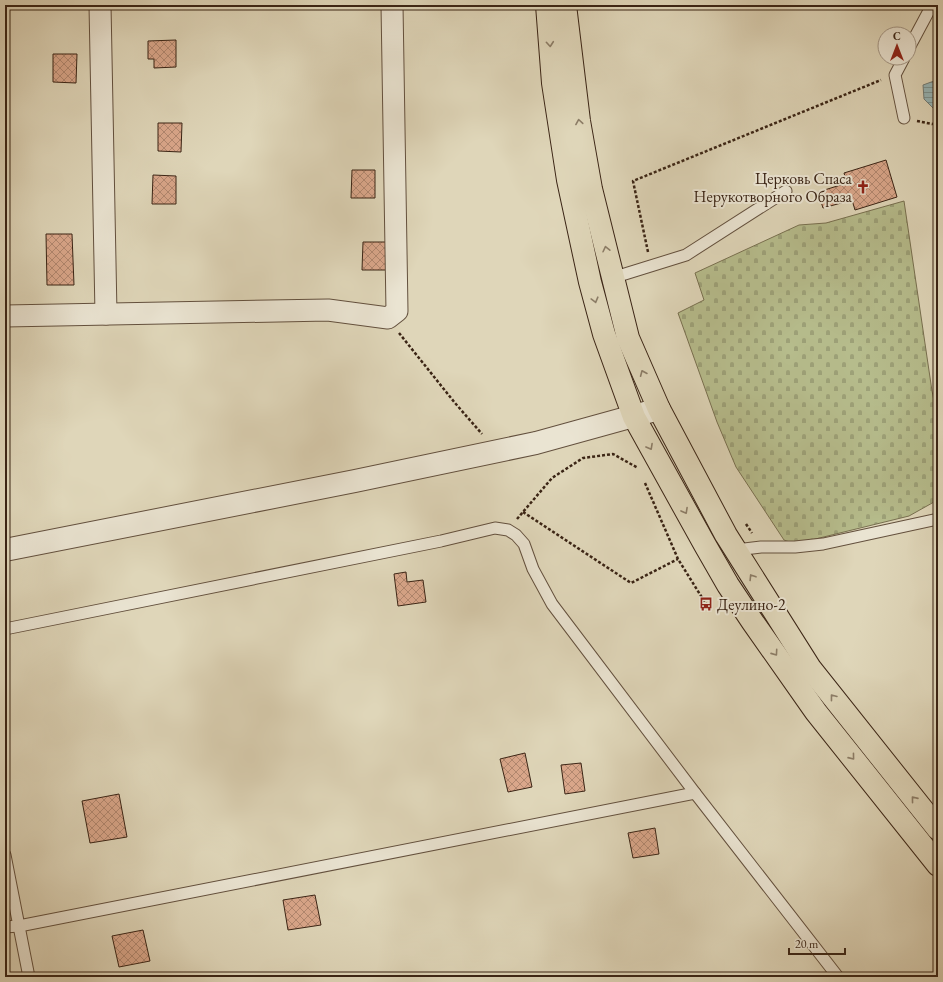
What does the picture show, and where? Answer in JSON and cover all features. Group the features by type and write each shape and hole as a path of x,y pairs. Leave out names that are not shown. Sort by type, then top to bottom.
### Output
{"main road":[{"path":"547,5 553,83 568,180 590,282 604,334 634,417 674,491 728,585 816,712 938,864"},
{"path":"565,5 579,121 591,189 628,338 659,409 726,535 810,668 938,829"}],"street":[{"path":"100,5 106,314"},
{"path":"5,316 328,310 388,318 397,311 392,5"},
{"path":"5,550 496,452 536,443 659,409"}],"lane":[{"path":"917,33 932,5"},
{"path":"900,66 895,75 904,118"},
{"path":"612,278 686,255 786,192"},
{"path":"736,550 761,547 795,547 823,544 938,519"},
{"path":"5,629 441,541 495,528 508,530 516,535 524,544 533,569 552,604 838,977"},
{"path":"5,927 19,926 696,793"},
{"path":"5,855 29,977"}],"path":[{"path":"651,266 633,181 895,75"},
{"path":"904,118 932,124 938,123"},
{"path":"388,318 496,452"},
{"path":"508,530 552,478 583,458 613,454 639,468"},
{"path":"645,482 678,559 706,604"},
{"path":"523,512 631,582 678,559"}],"green space":[{"path":"904,201 932,391 938,420 938,497 934,502 909,516 795,544 784,540 736,467 717,422 678,313 704,300 695,273 799,225 826,223"}],"water":[{"path":"938,53 938,111 924,99 923,85 934,81"}],"building":[{"path":"176,40 176,67 154,68 154,59 148,59 148,41"},
{"path":"53,54 77,54 76,83 53,82"},
{"path":"158,123 182,123 181,152 158,151"},
{"name":"Церковь Спаса Нерукотворного Образа","path":"886,160 897,197 855,210 852,200 823,208 818,192 847,183 844,173"},
{"path":"352,170 375,170 375,198 351,198"},
{"path":"153,175 176,176 176,204 152,204"},
{"path":"46,234 72,234 74,285 47,285"},
{"path":"363,242 386,242 386,270 362,270"},
{"path":"406,572 407,582 423,580 426,602 398,606 394,574"},
{"path":"525,753 532,787 508,792 500,759"},
{"path":"581,763 585,791 565,794 561,765"},
{"path":"119,794 127,837 90,843 82,801"},
{"path":"655,828 659,854 633,858 628,833"},
{"path":"315,895 321,925 288,930 283,900"},
{"path":"143,930 150,961 119,967 112,936"}],"place":[{"name":"Церковь Спаса Нерукотворного Образа","path":"863,187"},
{"name":"Деулино-2","path":"706,604"}]}
